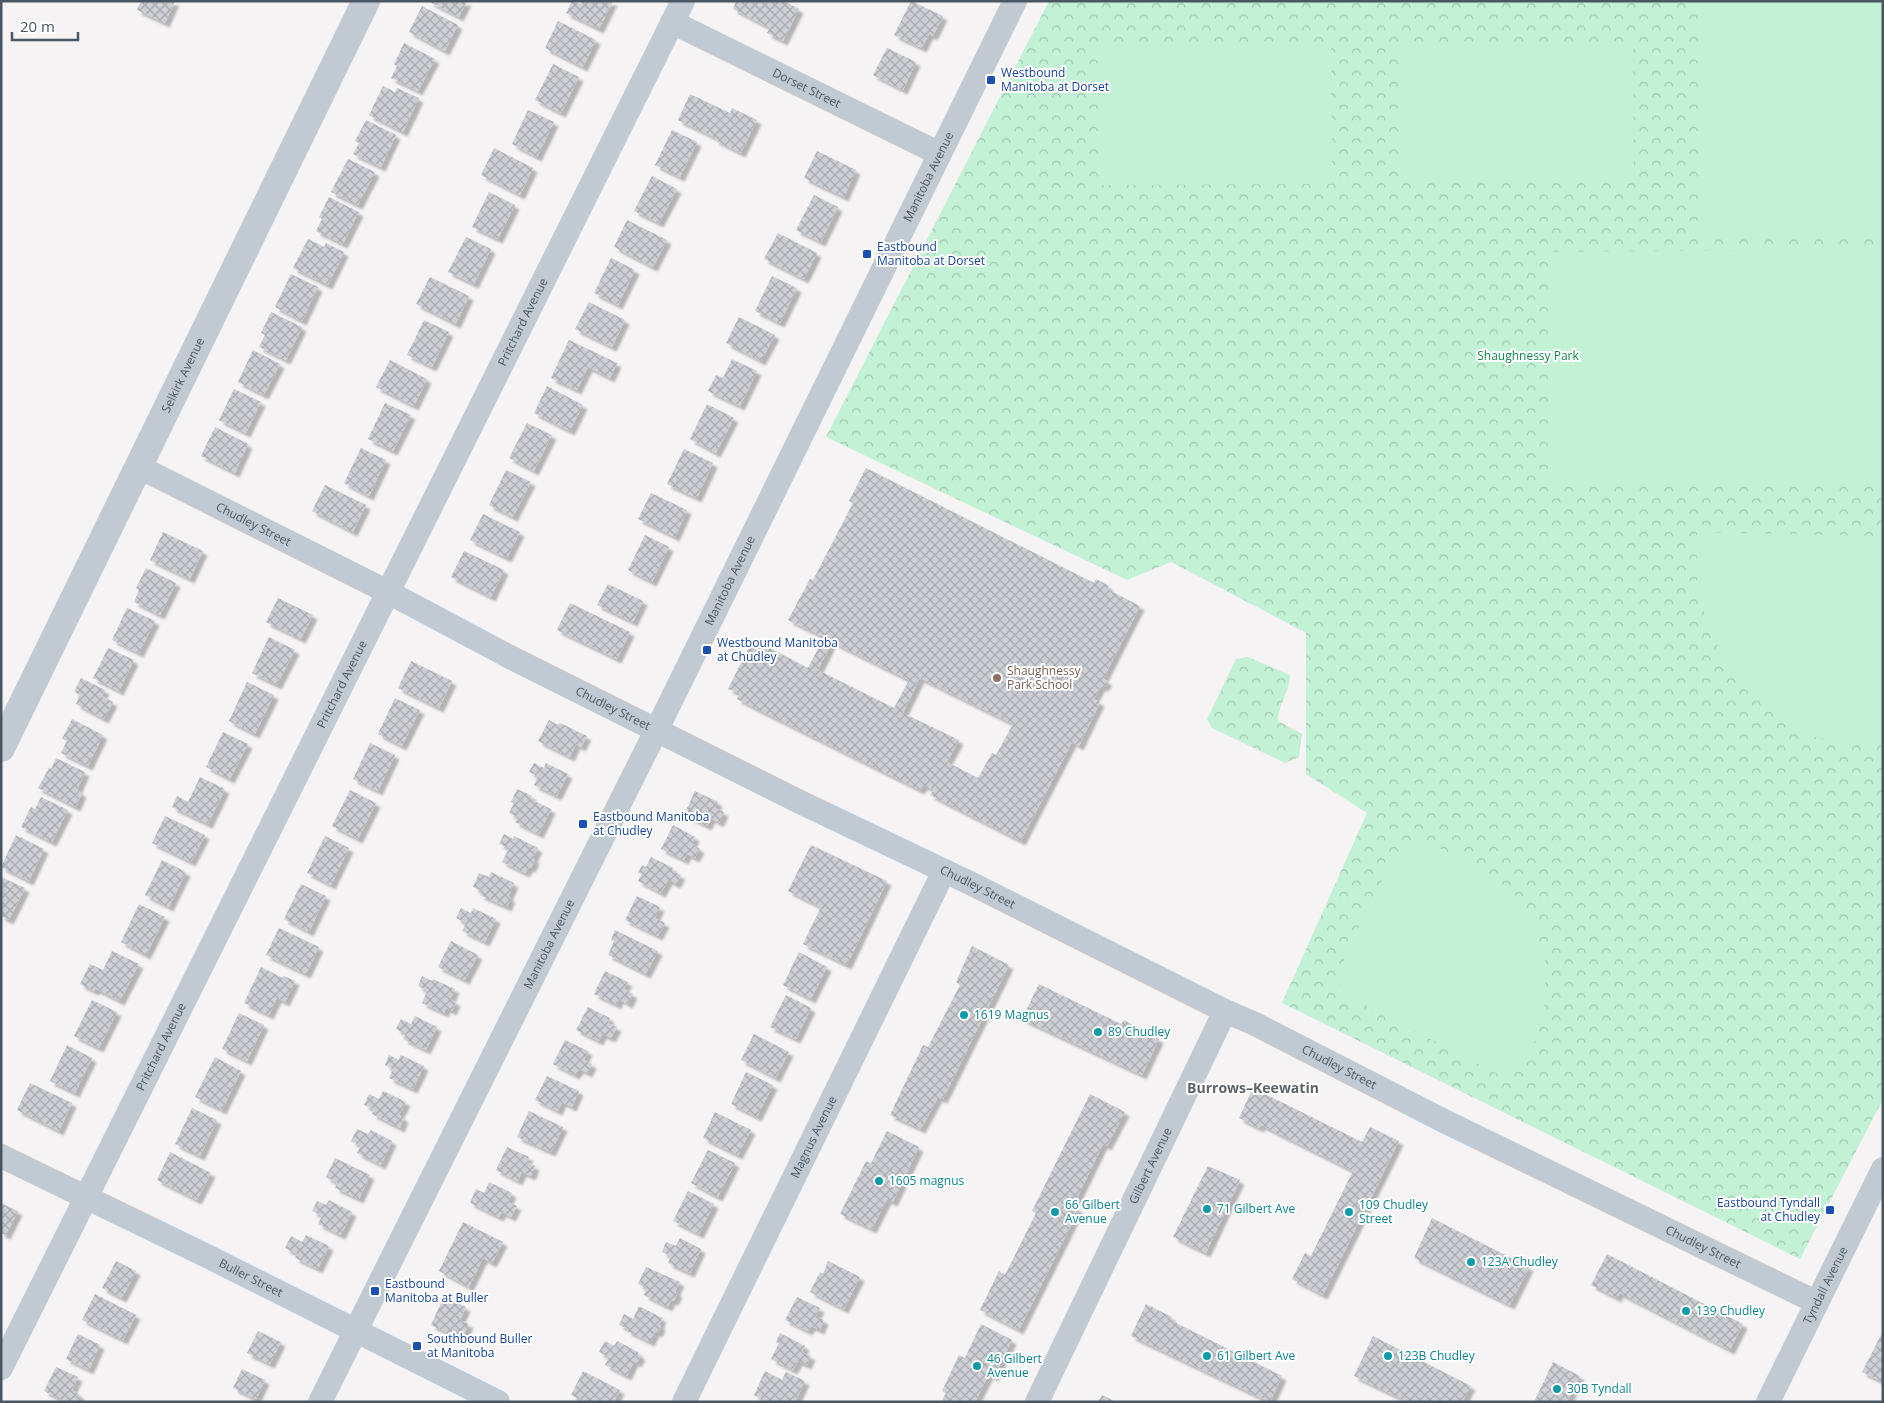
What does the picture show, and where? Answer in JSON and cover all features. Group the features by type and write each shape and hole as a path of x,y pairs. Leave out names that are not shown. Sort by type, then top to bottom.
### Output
{"street":[{"name":"Selkirk Avenue","path":"1,748 366,1"},
{"name":"Manitoba Avenue","path":"320,1402 656,730 1015,1"},
{"name":"Dorset Street","path":"678,12 940,154"},
{"name":"Pritchard Avenue","path":"1,1368 678,12"},
{"name":"Chudley Street","path":"139,467 656,730 972,884 1225,1011 1255,1024 1586,1191 1816,1302"},
{"name":"Magnus Avenue","path":"684,1402 944,871"},
{"name":"Gilbert Avenue","path":"1037,1402 1225,1011"},
{"name":"Buller Street","path":"1,1156 498,1402"},
{"name":"Tyndall Avenue","path":"1768,1402 1883,1169"}],"green space":[{"name":"Shaughnessy Park","path":"1049,1 1883,1 1883,1099 1800,1259 1282,1003 1367,813 1306,774 1306,633 1171,562 1127,580 826,437"},
{"path":"1699,1 1883,1 1883,237 1700,238"},
{"path":"1633,42 1634,180 1399,182 1398,44"},
{"path":"1331,45 1332,184 1099,185 1099,46"},
{"path":"1883,249 1883,485 1550,487 1548,252"},
{"path":"1697,532 1883,536 1883,743 1857,744 1815,737 1779,720 1744,684 1713,639 1697,590"},
{"path":"1248,657 1290,675 1278,721 1302,734 1299,757 1285,763 1212,728 1207,719 1236,659"},
{"path":"1412,838 1437,847 1477,867 1513,892 1534,924 1546,963 1545,1003 1533,1048 1507,1079 1344,994 1336,978 1379,885"}],"building":[{"path":"141,1 175,1 165,23 137,10"},
{"path":"428,1 467,1 459,17"},
{"path":"572,1 581,4 583,1 613,1 599,29 566,13"},
{"path":"736,1 784,1 799,9 783,41 767,33 770,28 733,9"},
{"path":"911,1 943,16 933,36 929,34 922,48 894,35"},
{"path":"422,6 458,25 445,51 409,32"},
{"path":"558,21 596,40 583,67 545,48"},
{"path":"404,43 435,59 418,91 391,78 397,66 394,64"},
{"path":"887,48 916,62 903,90 873,75"},
{"path":"553,64 579,77 561,113 535,100"},
{"path":"383,86 395,92 397,88 419,98 403,132 369,115"},
{"path":"690,94 730,113 732,108 757,120 741,153 715,140 716,138 678,120"},
{"path":"528,110 554,122 537,157 512,144"},
{"path":"366,120 396,135 381,167 353,154 359,143 355,141"},
{"path":"672,130 697,142 680,177 655,165"},
{"path":"494,148 533,168 520,195 481,175"},
{"path":"817,151 856,170 844,197 804,178"},
{"path":"348,159 375,172 358,205 331,192"},
{"path":"652,176 677,189 659,223 634,211"},
{"path":"489,192 515,205 498,239 472,227"},
{"path":"814,195 838,207 821,242 796,230"},
{"path":"329,197 359,212 343,244 316,231 322,219 319,217"},
{"path":"627,220 667,240 653,267 614,247"},
{"path":"778,233 817,253 804,279 764,259"},
{"path":"466,237 491,249 474,284 448,272"},
{"path":"308,239 324,247 326,243 344,252 328,285 293,268"},
{"path":"611,258 635,270 618,305 594,293"},
{"path":"291,274 318,287 302,321 275,307"},
{"path":"772,276 797,288 780,323 755,311"},
{"path":"430,277 469,296 456,324 416,304"},
{"path":"589,302 625,320 612,347 575,329"},
{"path":"271,312 302,327 286,360 259,347 265,335 261,333"},
{"path":"739,317 775,335 761,361 726,343"},
{"path":"424,320 449,332 432,367 407,355"},
{"path":"569,340 617,363 610,378 588,367 577,390 551,378"},
{"path":"253,350 280,364 264,395 238,382"},
{"path":"732,359 757,371 740,406 708,391 716,375 723,378"},
{"path":"390,360 427,379 414,406 376,387"},
{"path":"547,386 583,405 570,431 534,413"},
{"path":"234,389 261,402 246,433 219,420"},
{"path":"385,403 411,415 393,451 368,439"},
{"path":"707,404 734,418 716,453 690,439"},
{"path":"527,423 552,435 534,471 509,458"},
{"path":"215,427 248,444 235,473 201,456"},
{"path":"361,448 386,460 369,496 344,483"},
{"path":"684,449 713,463 697,498 667,484"},
{"path":"866,468 1094,583 1096,579 1109,586 1107,589 1140,606 1103,679 1108,681 1104,687 1101,686 1094,699 1100,702 1079,746 1072,742 1021,841 930,795 934,790 923,785 920,790 737,699 740,693 728,689 753,639 808,668 824,637 788,620 810,579 813,580 853,503 849,501","holes":["832,642 909,680 894,708 818,670","920,678 1013,724 996,755 992,753 978,778 947,762 959,740 903,713"]},
{"path":"506,470 531,482 513,517 489,505"},
{"path":"325,485 366,505 353,532 312,511"},
{"path":"651,493 687,510 675,537 638,519"},
{"path":"483,514 520,532 507,558 470,540"},
{"path":"163,532 203,551 190,579 150,560"},
{"path":"645,535 669,547 652,582 628,570"},
{"path":"464,551 504,570 491,597 451,577"},
{"path":"146,568 176,583 160,615 134,602 139,590 136,588"},
{"path":"608,584 643,601 633,622 597,605"},
{"path":"278,598 313,615 301,639 266,622"},
{"path":"570,603 630,632 617,659 557,630"},
{"path":"127,608 155,621 139,653 112,640"},
{"path":"269,637 295,650 277,685 252,673"},
{"path":"108,648 134,660 119,691 93,678"},
{"path":"411,661 452,681 439,708 398,688"},
{"path":"81,678 105,690 102,696 113,702 104,719 76,704 80,695 74,692"},
{"path":"247,682 274,695 255,734 229,721"},
{"path":"395,698 420,710 402,746 378,734"},
{"path":"72,719 103,735 88,766 61,753 67,741 62,739"},
{"path":"549,720 558,725 560,723 587,736 581,747 576,744 570,757 538,741"},
{"path":"223,732 248,744 230,779 206,767"},
{"path":"370,743 395,755 378,791 353,779"},
{"path":"56,758 85,772 77,790 82,793 76,807 38,788"},
{"path":"534,763 544,768 546,763 568,774 557,796 534,785 538,776 529,772"},
{"path":"200,777 225,789 208,824 172,807 177,796 188,802"},
{"path":"517,789 532,796 530,799 551,809 539,834 515,822 518,817 509,813 514,803 511,802"},
{"path":"350,790 376,803 358,839 332,826"},
{"path":"695,791 718,802 715,808 724,812 719,823 711,818 707,826 684,815"},
{"path":"41,797 68,810 52,842 21,827 31,807 35,809"},
{"path":"165,816 205,835 191,862 152,843"},
{"path":"673,825 695,837 692,844 700,849 695,858 687,854 684,860 661,849"},
{"path":"504,834 513,839 514,836 538,848 531,868 529,867 525,873 502,862 509,848 499,844"},
{"path":"16,835 44,849 29,881 1,867"},
{"path":"325,836 349,848 331,885 307,873"},
{"path":"811,845 887,881 847,965 803,944 821,907 788,891"},
{"path":"651,857 673,868 672,871 681,875 676,884 668,880 661,893 638,881 642,874 638,873 642,865 646,867"},
{"path":"162,860 186,872 169,907 145,895"},
{"path":"491,872 514,883 508,897 511,898 507,907 480,895 482,891 473,887 479,873 489,877"},
{"path":"1,877 25,888 9,920 1,916"},
{"path":"301,884 326,896 309,932 284,919"},
{"path":"637,896 660,907 655,918 665,923 658,936 625,920"},
{"path":"139,904 165,917 146,955 121,942"},
{"path":"461,908 471,913 473,908 496,919 485,942 462,931 466,923 456,918"},
{"path":"279,928 319,947 306,974 266,955"},
{"path":"615,930 658,951 646,974 608,955 614,941 611,940"},
{"path":"451,941 478,955 465,980 438,967"},
{"name":"1619 Magnus","path":"972,946 1009,965 943,1099 938,1097 921,1129 890,1115 923,1045 928,1047 960,985 956,982"},
{"path":"112,951 139,964 120,1001 96,989 94,991 80,984 90,964 103,970"},
{"path":"799,952 827,967 811,999 783,985"},
{"path":"261,967 283,978 284,976 295,981 285,1002 277,998 269,1015 244,1003"},
{"path":"605,971 628,982 624,989 633,994 628,1004 619,999 617,1005 594,994"},
{"path":"422,976 455,989 450,999 456,1002 452,1011 446,1008 444,1013 422,1003 427,991 418,986"},
{"name":"89 Chudley","path":"1039,984 1121,1024 1124,1020 1159,1039 1142,1075 1022,1019"},
{"path":"786,995 811,1008 796,1039 770,1027"},
{"path":"92,1000 117,1012 99,1048 74,1036"},
{"path":"588,1007 610,1018 608,1023 617,1027 611,1038 602,1034 599,1041 576,1030"},
{"path":"239,1013 264,1025 247,1061 222,1049"},
{"path":"415,1016 437,1027 426,1050 403,1039 406,1034 396,1029 401,1019 411,1024"},
{"path":"754,1034 789,1052 776,1078 741,1060"},
{"path":"565,1040 588,1051 584,1060 592,1064 588,1073 579,1069 575,1075 553,1064"},
{"path":"67,1045 92,1058 75,1093 50,1081"},
{"path":"389,1055 399,1060 401,1055 424,1066 413,1089 389,1078 393,1069 385,1065"},
{"path":"215,1057 241,1071 222,1110 195,1097"},
{"path":"746,1072 773,1085 757,1117 731,1104"},
{"path":"547,1076 579,1091 572,1107 562,1102 558,1111 535,1100"},
{"path":"30,1083 72,1103 59,1131 17,1110"},
{"name":"109 Chudley Street","path":"1253,1088 1362,1142 1370,1127 1399,1141 1323,1295 1292,1279 1305,1253 1311,1256 1353,1171 1261,1125 1259,1128 1239,1118"},
{"path":"383,1091 406,1102 399,1115 404,1118 400,1128 372,1114 374,1109 364,1105 369,1094 379,1099"},
{"name":"66 Gilbert Avenue","path":"1090,1094 1125,1112 1107,1146 1103,1144 1073,1206 1079,1209 1019,1330 980,1310 999,1271 1005,1275 1036,1213 1032,1211"},
{"path":"192,1108 217,1120 200,1156 175,1144"},
{"path":"529,1111 563,1127 551,1152 517,1137"},
{"path":"715,1112 751,1130 738,1155 703,1138"},
{"path":"357,1129 368,1134 371,1130 392,1141 381,1165 357,1153 361,1146 351,1141"},
{"name":"1605 magnus","path":"887,1131 919,1147 893,1202 887,1199 872,1229 840,1214 866,1161 871,1163"},
{"path":"507,1147 529,1157 526,1162 535,1166 531,1176 522,1172 518,1181 496,1170"},
{"path":"708,1150 735,1163 718,1197 691,1183"},
{"path":"170,1152 211,1173 197,1200 157,1180"},
{"path":"335,1158 370,1175 359,1199 335,1188 337,1183 326,1177"},
{"name":"71 Gilbert Ave","path":"1208,1166 1240,1180 1206,1253 1173,1237"},
{"path":"489,1182 512,1193 508,1202 517,1206 511,1217 502,1212 499,1217 470,1203 476,1189 484,1193"},
{"path":"688,1191 714,1204 699,1234 673,1221"},
{"path":"329,1200 352,1212 341,1235 318,1224 322,1216 312,1211 317,1201 326,1205"},
{"path":"1,1203 18,1211 6,1235 1,1233"},
{"name":"123A Chudley","path":"1432,1218 1529,1267 1510,1305 1414,1258"},
{"path":"463,1222 503,1242 492,1263 483,1258 469,1287 439,1271"},
{"path":"306,1235 329,1246 318,1269 295,1258 297,1254 285,1248 291,1236 302,1242"},
{"path":"680,1238 701,1249 690,1273 668,1263 671,1256 662,1252 666,1242 676,1246"},
{"name":"139 Chudley","path":"1607,1254 1743,1324 1730,1350 1619,1293 1617,1298 1591,1285"},
{"path":"116,1261 136,1271 122,1298 102,1288"},
{"path":"828,1261 860,1277 844,1309 810,1292 820,1272 823,1274"},
{"path":"646,1267 680,1282 675,1292 678,1293 674,1301 671,1300 668,1307 644,1295 647,1288 638,1284"},
{"path":"95,1294 136,1315 123,1340 82,1320"},
{"path":"444,1296 466,1307 460,1320 469,1324 464,1334 455,1329 452,1335 431,1325"},
{"path":"797,1297 820,1308 816,1316 824,1320 820,1330 811,1326 808,1331 785,1320"},
{"name":"61 Gilbert Ave","path":"1146,1304 1172,1317 1170,1320 1282,1376 1270,1402 1131,1336"},
{"path":"639,1306 662,1318 658,1333 655,1332 650,1342 619,1325 624,1314 633,1319"},
{"name":"46 Gilbert Avenue","path":"981,1324 1012,1340 994,1377 989,1374 975,1402 941,1402 946,1393 942,1391 959,1355 965,1358"},
{"path":"258,1331 281,1342 270,1364 247,1353"},
{"path":"1883,1331 1883,1382 1862,1372"},
{"path":"780,1333 805,1346 802,1352 811,1356 807,1365 798,1361 793,1370 771,1359 779,1343 776,1342"},
{"path":"78,1334 100,1345 89,1370 66,1359"},
{"name":"123B Chudley","path":"1373,1336 1471,1386 1462,1402 1408,1402 1354,1376"},
{"path":"605,1341 614,1346 617,1341 638,1352 641,1356 637,1363 634,1361 627,1376 605,1365 609,1357 599,1352"},
{"name":"30B Tyndall","path":"1553,1362 1580,1376 1567,1402 1534,1402"},
{"path":"56,1367 78,1377 72,1390 80,1395 77,1402 66,1402 44,1391"},
{"path":"242,1369 265,1380 256,1399 233,1388"},
{"path":"583,1371 620,1390 614,1402 585,1402 571,1395"},
{"path":"765,1371 782,1380 786,1372 805,1381 795,1402 768,1402 754,1395"},
{"path":"1102,1395 1116,1402 1098,1402"}],"place":[{"name":"Westbound Manitoba at Dorset","path":"991,80"},
{"name":"Eastbound Manitoba at Dorset","path":"867,254"},
{"name":"Westbound Manitoba at Chudley","path":"707,650"},
{"name":"Shaughnessy Park School","path":"997,678"},
{"name":"Eastbound Manitoba at Chudley","path":"583,824"},
{"name":"1619 Magnus","path":"964,1015"},
{"name":"89 Chudley","path":"1098,1032"},
{"name":"1605 magnus","path":"879,1181"},
{"name":"71 Gilbert Ave","path":"1207,1209"},
{"name":"Eastbound Tyndall at Chudley","path":"1830,1210"},
{"name":"66 Gilbert Avenue","path":"1055,1212"},
{"name":"109 Chudley Street","path":"1349,1212"},
{"name":"123A Chudley","path":"1471,1262"},
{"name":"Eastbound Manitoba at Buller","path":"375,1291"},
{"name":"139 Chudley","path":"1686,1311"},
{"name":"Southbound Buller at Manitoba","path":"417,1346"},
{"name":"61 Gilbert Ave","path":"1207,1356"},
{"name":"123B Chudley","path":"1388,1356"},
{"name":"46 Gilbert Avenue","path":"977,1366"},
{"name":"30B Tyndall","path":"1557,1389"}],"district":[{"name":"Burrows–Keewatin","path":"1253,1088"}]}
